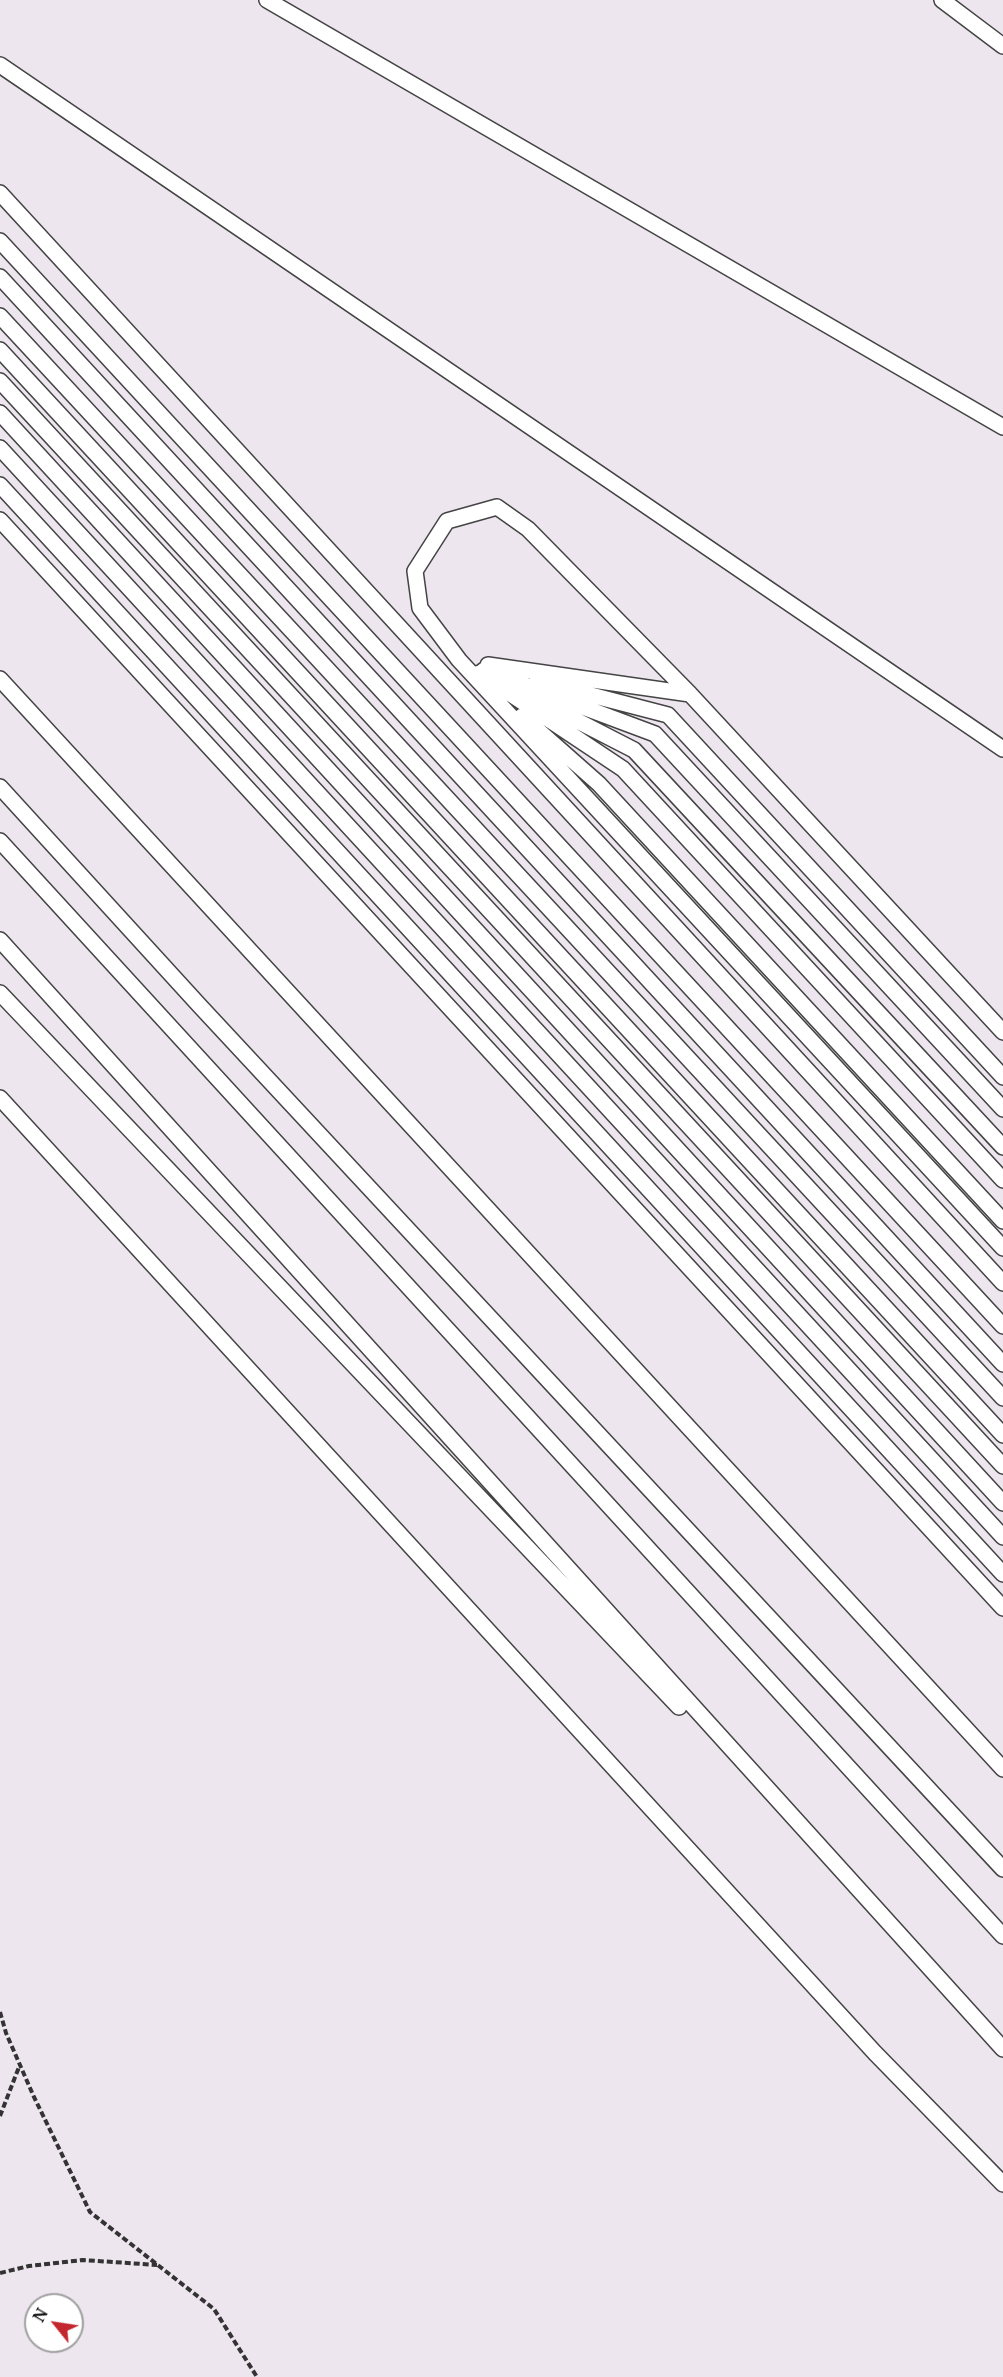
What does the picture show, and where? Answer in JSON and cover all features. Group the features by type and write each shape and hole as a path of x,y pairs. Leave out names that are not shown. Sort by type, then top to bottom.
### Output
{"lane":[{"path":"267,0 1003,427"},
{"path":"942,0 1003,46"},
{"path":"0,64 1003,749"},
{"path":"0,193 1003,1283"},
{"path":"0,241 1003,1326"},
{"path":"0,277 1003,1364"},
{"path":"0,316 1003,1398"},
{"path":"0,350 1003,1435"},
{"path":"0,381 1003,1466"},
{"path":"0,413 1003,1503"},
{"path":"0,448 1003,1537"},
{"path":"0,485 1003,1574"},
{"path":"1003,1032 690,694 528,528 497,507 447,521 415,571 420,608 459,660 1003,1248"},
{"path":"0,520 1003,1608"},
{"path":"459,660 690,694"},
{"path":"459,660 668,715 1003,1077"},
{"path":"459,660 655,734 1003,1109"},
{"path":"459,660 634,750 1003,1147"},
{"path":"459,660 623,769 1003,1179"},
{"path":"459,660 599,784 1003,1221"},
{"path":"0,679 1003,1769"},
{"path":"0,787 215,1022 1003,1869"},
{"path":"0,841 1003,1936"},
{"path":"0,940 945,1987"},
{"path":"0,993 1003,2049"},
{"path":"0,1098 875,2053 1003,2184"}],"path":[{"path":"0,2012 20,2066 90,2212 214,2309 257,2377"},
{"path":"0,2116 20,2066"},
{"path":"0,2273 29,2266 83,2260 158,2265"}],"shaded area":[{"path":"0,0 1003,0 1003,2377 0,2377"}]}
